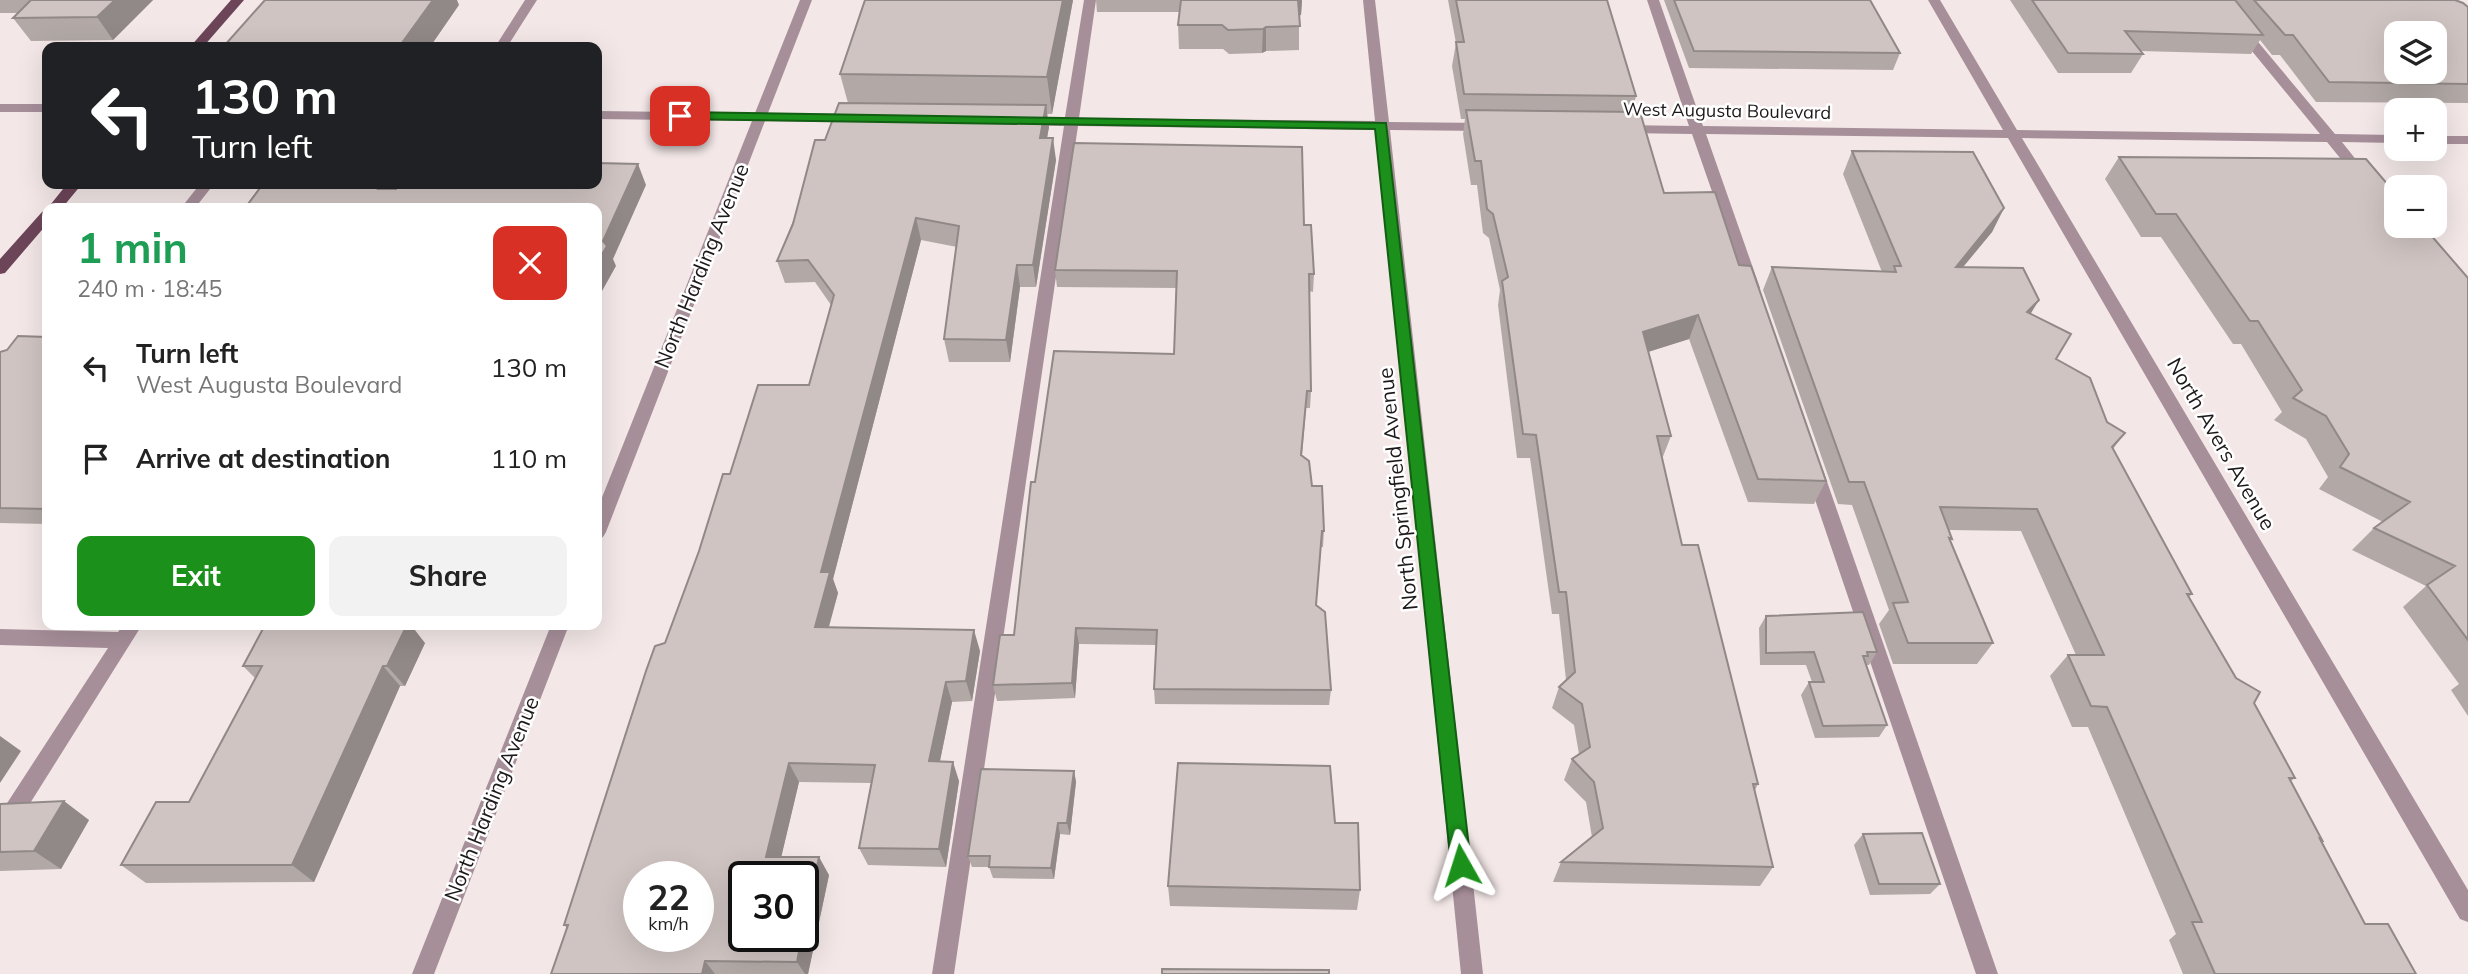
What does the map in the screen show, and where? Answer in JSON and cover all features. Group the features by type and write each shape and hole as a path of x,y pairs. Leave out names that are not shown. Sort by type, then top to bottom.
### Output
{"main road":[{"path":"200,42 238,0"},
{"path":"58,203 71,189"},
{"path":"0,269 42,221"}],"street":[{"path":"504,42 531,0"},
{"name":"North Harding Avenue","path":"602,519 806,0"},
{"path":"943,974 1090,0"},
{"name":"North Springfield Avenue","path":"1369,0 1472,974"},
{"path":"1653,0 1758,305"},
{"name":"North Avers Avenue","path":"1934,0 2468,911"},
{"path":"2216,0 2373,189"},
{"path":"0,108 42,108"},
{"path":"602,115 868,119"},
{"path":"1004,120 1504,127"},
{"name":"West Augusta Boulevard","path":"1601,128 2384,139"},
{"path":"2447,140 2468,140"},
{"path":"192,203 203,189"},
{"path":"1807,449 1987,974"},
{"name":"North Harding Avenue","path":"423,974 558,630"},
{"path":"0,637 128,632"},
{"path":"0,834 128,632"}],"building":[{"path":"31,0 115,0 97,17 13,18"},
{"path":"265,0 433,0 403,42 228,42"},
{"path":"865,0 1063,0 1047,77 840,74"},
{"path":"1181,0 1298,0 1300,26 1228,30 1222,25 1178,25"},
{"path":"1456,0 1607,0 1636,96 1464,94 1456,42 1464,42"},
{"path":"1674,0 1870,0 1900,53 1694,51"},
{"path":"2032,0 2235,0 2263,35 2125,31 2143,54 2068,53"},
{"path":"2254,0 2455,0 2468,7 2468,84 2447,84 2447,21 2384,21 2384,83 2329,82 2293,35 2285,35"},
{"path":"839,103 1046,105 1040,138 1053,138 1033,265 1017,265 1006,340 944,339 959,226 916,218 821,572 830,572 815,627 974,630 966,681 946,682 929,761 953,762 939,849 859,848 875,765 789,763 766,857 819,857 818,861 728,861 728,952 799,952 797,962 705,961 702,974 551,974 568,925 564,925 646,671 655,646 665,643 699,551 723,474 730,474 758,385 809,385 834,295 808,260 777,261 793,224 815,140 825,140"},
{"path":"1466,110 1640,112 1664,193 1715,192 1739,265 1751,266 1826,481 1758,479 1698,315 1643,332 1671,436 1657,436 1682,545 1698,545 1758,784 1753,784 1773,867 1561,862 1603,828 1594,782 1572,759 1590,747 1582,704 1559,687 1575,672 1566,592 1559,592 1536,435 1523,434 1502,281 1508,277 1493,214 1487,209 1481,161 1475,161"},
{"path":"1074,143 1302,147 1304,225 1311,225 1314,274 1309,274 1311,391 1307,391 1301,455 1309,461 1312,486 1322,486 1324,531 1316,605 1325,612 1331,690 1154,689 1157,630 1076,628 1072,683 993,685 1000,635 1014,635 1031,482 1035,482 1054,351 1174,354 1177,271 1055,270"},
{"path":"1852,151 1973,152 2004,208 1956,267 2023,268 2039,300 2027,312 2071,334 2056,359 2090,378 2107,422 2125,433 2112,447 2192,594 2187,594 2236,678 2260,692 2254,703 2295,778 2289,778 2365,924 2388,924 2416,974 2215,974 2192,922 2202,922 2107,707 2091,706 2068,655 2104,655 2037,509 1940,507 1952,539 1949,538 1993,643 1908,643 1893,603 1908,602 1864,482 1849,482 1772,267 1896,272 1894,266 1901,266"},
{"path":"2119,157 2366,159 2384,180 2384,238 2433,238 2468,278 2468,640 2427,585 2455,566 2374,528 2410,502 2340,467 2349,454 2326,416 2293,398 2302,390 2258,321 2250,321 2176,214 2156,214"},
{"path":"602,163 638,164 603,241 607,246 602,254 602,203 249,203 259,189 602,189"},
{"path":"18,336 42,337 42,509 0,508 0,352 7,350"},
{"path":"1863,612 1877,652 1867,652 1868,656 1863,656 1887,725 1823,726 1809,682 1824,682 1814,652 1766,653 1766,616"},
{"path":"262,630 405,630 387,666 383,666 292,865 121,865 156,802 189,802 262,666 243,666"},
{"path":"1178,763 1330,766 1335,823 1358,823 1360,890 1168,886"},
{"path":"981,769 1074,771 1067,823 1058,823 1051,868 989,867 990,856 968,856"},
{"path":"64,801 34,851 0,852 0,804"},
{"path":"1922,833 1940,884 1879,884 1863,834"},
{"path":"1162,969 1329,970 1329,974 1162,974"}],"route":[{"path":"680,116 1381,126 1461,865"}]}
